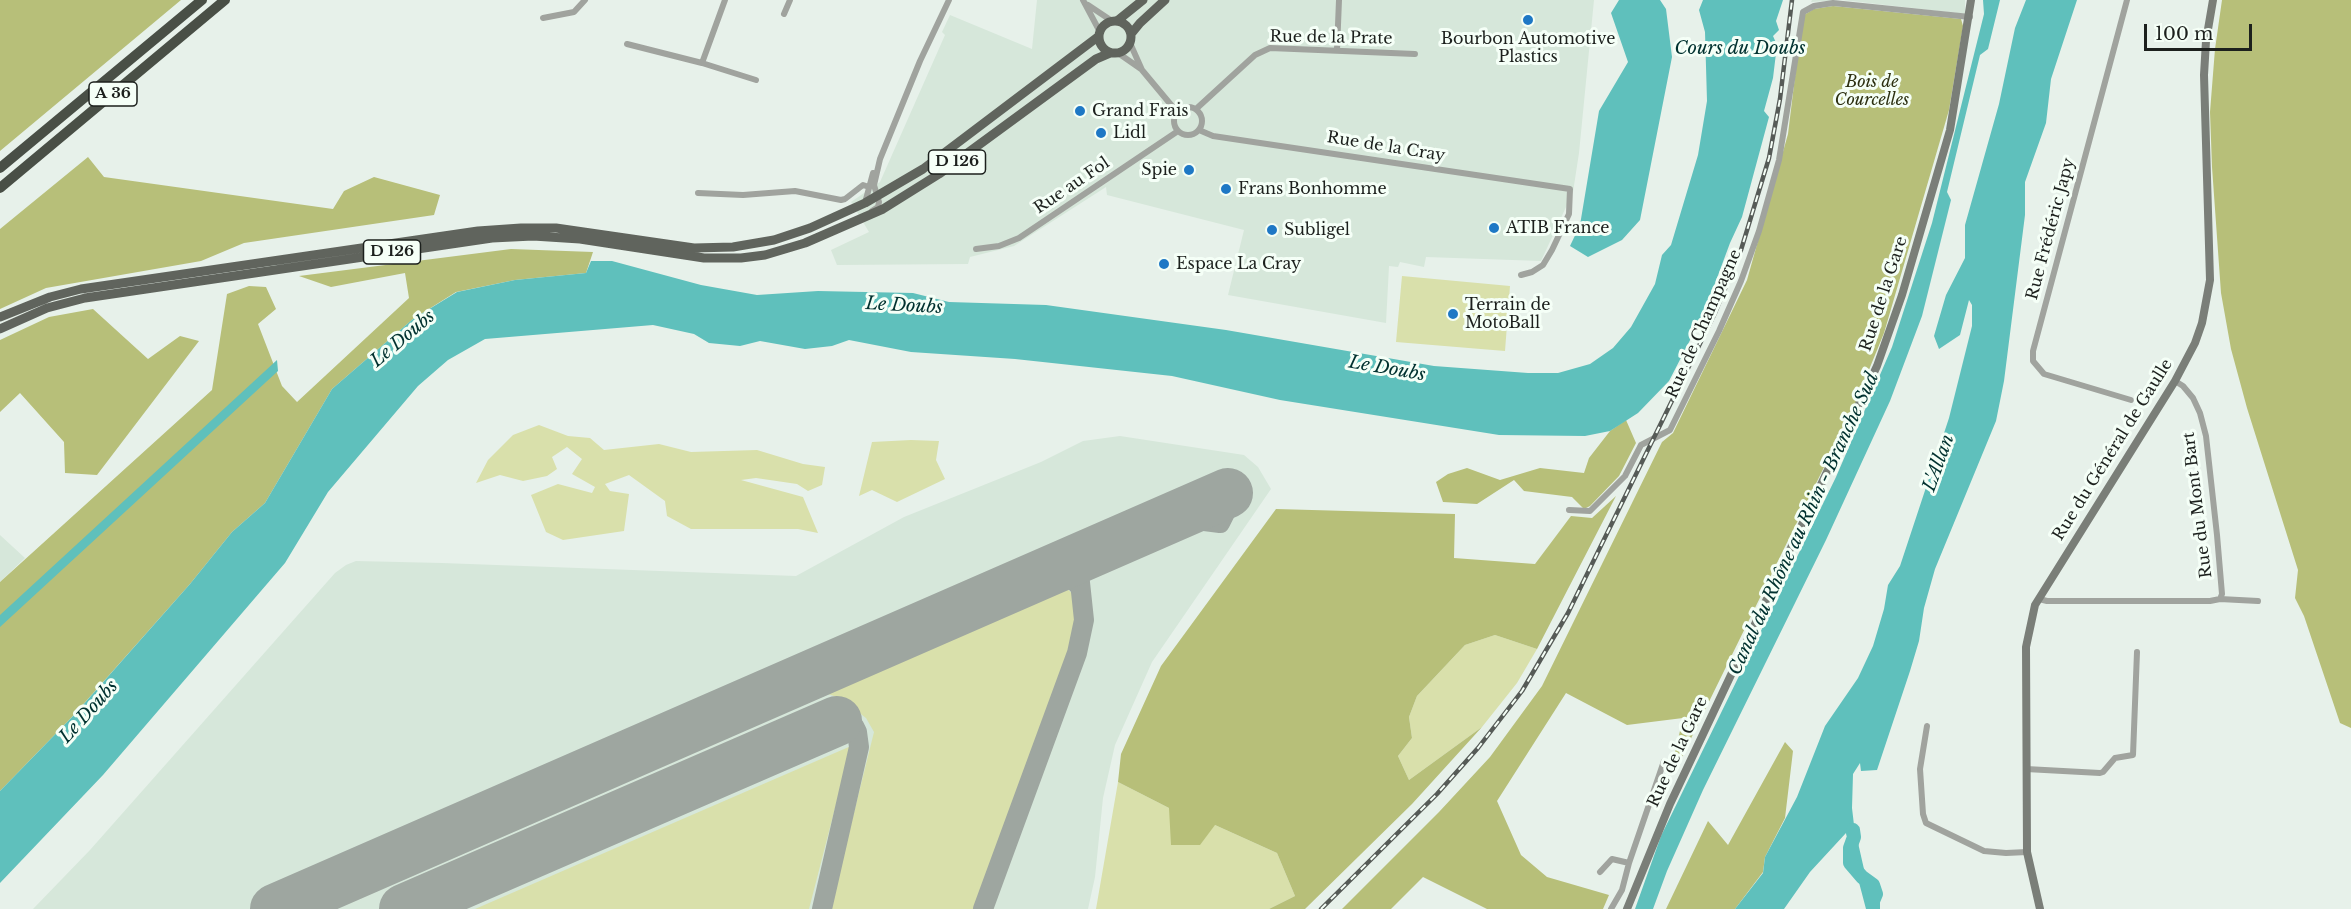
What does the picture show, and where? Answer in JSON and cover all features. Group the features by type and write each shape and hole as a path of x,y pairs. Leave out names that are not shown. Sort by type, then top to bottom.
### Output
{"highway":[{"name":"A 36","path":"0,168 202,0"},
{"name":"A 36","path":"0,188 225,0"}],"main road":[{"path":"1143,0 1105,25 1100,34 1103,48 1114,53 1126,50 1140,23 1165,0"},
{"name":"Rue de la Gare","path":"1627,909 1670,804 1877,366 1902,295 1950,130 1970,18 1971,0"},
{"name":"Rue du Général de Gaulle","path":"2040,909 2028,852 2026,647 2035,605 2175,381 2202,323 2210,280 2204,75 2212,0"},
{"path":"1114,21 1125,24 1131,39"},
{"name":"D 126","path":"0,317 50,297 81,289 478,231 556,228 694,248 733,248 791,236 865,203 932,163 1100,34"},
{"name":"D 126","path":"0,329 47,308 85,298 492,238 533,236 580,239 704,258 741,258 765,255 791,248 834,231 883,208 939,174 1096,59 1114,53"}],"street":[{"path":"543,18 574,12 585,0"},
{"path":"702,63 725,0"},
{"path":"784,14 790,0"},
{"path":"1337,50 1339,0"},
{"name":"Rue Frédéric Japy","path":"2127,0 2033,351 2033,361 2044,374 2131,400"},
{"path":"865,203 874,169 947,1"},
{"path":"1084,2 1114,21"},
{"path":"1084,2 1100,34"},
{"name":"Rue de Champagne","path":"1569,510 1590,511 1625,476 1641,445 1670,430 1719,331 1759,231 1779,160 1787,122 1803,12 1814,6 1833,3 1970,18"},
{"path":"1131,39 1142,70"},
{"path":"627,44 702,63 756,81"},
{"name":"Rue de la Prate","path":"1196,109 1261,51 1270,48 1415,54"},
{"path":"1114,53 1142,70 1177,112"},
{"path":"1188,106 1196,109 1202,122 1199,130 1191,135 1178,131 1174,123 1177,112 1188,106"},
{"name":"Rue de la Cray","path":"1199,130 1213,136 1570,189 1569,214 1552,250 1538,268 1521,275"},
{"name":"Rue au Fol","path":"976,249 999,246 1019,238 1178,131"},
{"path":"834,231 878,207 878,195 874,185 880,159"},
{"path":"698,193 743,195 795,191 841,200 846,199 863,185 869,187"},
{"name":"Rue du Mont Bart","path":"2039,599 2047,601 2210,601 2220,599 2222,594 2218,547 2205,436 2200,413 2193,398 2183,386 2175,381"},
{"path":"2220,599 2259,601"},
{"path":"2026,769 2103,772 2115,758 2133,755 2137,652"},
{"path":"1927,726 1920,769 1923,814 1926,823 1984,851 2028,852"},
{"path":"1611,909 1622,890 1664,761"},
{"path":"1600,872 1612,859 1629,863"},
{"path":"1622,890 1633,890"}],"shaded area":[{"path":"1037,0 1594,0 1573,192 1541,261 1426,257 1424,267 1400,262 1398,267 1389,266 1386,323 1228,295 1244,230 1107,195 1106,187 1014,246 970,257 968,264 837,265 831,250 869,232 851,202 880,182 945,35 942,32 950,15 1032,49"},
{"path":"1812,0 1842,0 1811,2"},
{"path":"1842,0 1965,0 1965,14"},
{"path":"1120,436 1244,455 1258,467 1271,489 1152,662 1115,745 1103,798 1095,877 1088,909 33,909 90,850 335,573 346,565 356,561 442,563 796,576 904,517 1041,462 1083,441"},
{"path":"0,535 25,558 0,582"}],"green space":[{"path":"0,0 181,0 0,151"},
{"path":"2222,0 2351,0 2351,728 2340,723 2304,616 2295,598 2298,570 2247,408 2231,349 2221,293 2210,112"},
{"name":"Bois de Courcelles","path":"1833,6 1961,19 1963,26 1949,110 1884,333 1855,404 1674,773 1673,761 1683,718 1627,725 1566,693 1497,801 1521,855 1547,877 1609,895 1603,909 1487,909 1423,877 1391,909 1342,909 1439,812 1490,757 1542,686 1662,442 1673,433 1747,280 1788,134 1802,19 1814,9"},
{"path":"88,157 104,177 333,209 344,191 374,177 440,195 434,215 244,243 201,261 46,288 0,309 0,229"},
{"path":"511,249 593,252 586,273 515,280 456,292 413,319 332,389 265,503 232,532 190,584 72,717 0,791 0,582 212,390 227,294 249,286 266,287 276,309 258,324 282,386 297,402 409,298 405,273 331,287 299,276"},
{"name":"Terrain de MotoBall","path":"1402,276 1510,286 1505,351 1396,342"},
{"path":"93,309 148,359 180,336 199,341 97,475 65,473 64,442 20,393 0,412 0,340 49,317"},
{"path":"1626,420 1636,443 1619,476 1590,506 1584,509 1572,497 1524,491 1514,480 1477,504 1443,502 1436,482 1448,474 1467,468 1500,480 1540,468 1584,473 1589,458 1610,431"},
{"path":"539,425 568,436 590,438 604,450 659,444 691,452 757,450 803,464 825,467 822,485 808,491 797,484 756,478 741,480 803,497 818,533 798,529 691,529 667,516 665,501 629,475 605,484 610,491 629,494 624,531 563,540 546,532 531,495 558,484 592,493 595,487 572,474 582,459 567,447 552,457 557,469 547,476 523,481 500,475 476,483 488,460 513,435"},
{"path":"939,441 936,460 945,479 897,502 872,490 859,496 872,442"},
{"path":"1616,496 1537,649 1495,635 1465,645 1417,696 1409,717 1412,738 1398,756 1409,780 1482,727 1412,804 1305,909 1269,909 1295,896 1277,853 1215,825 1200,845 1171,845 1169,808 1118,782 1121,754 1161,666 1276,509 1455,514 1454,558 1535,564 1571,516 1592,518"},
{"path":"1048,584 1064,586 1076,597 1078,608 1076,637 976,909 830,909 874,732 866,718 840,698 828,694 333,909 304,909"},
{"path":"1495,635 1537,649 1517,683 1482,727 1409,780 1398,756 1412,738 1409,717 1417,696 1465,645"},
{"path":"1785,742 1793,751 1785,818 1765,857 1763,872 1735,909 1666,909 1708,821 1728,845"},
{"path":"851,746 809,909 475,909"},
{"path":"1118,782 1169,808 1215,825 1277,853 1295,896 1269,909 1096,909"}],"water":[{"path":"1619,0 1660,0 1666,9 1672,57 1640,220 1622,240 1588,257 1570,246 1580,225 1599,111 1628,62 1611,13"},
{"name":"Cours du Doubs","path":"1703,0 1783,0 1776,21 1779,30 1773,36 1777,45 1773,78 1764,111 1769,117 1742,217 1704,313 1669,381 1638,413 1610,431 1585,436 1499,435 1280,400 1172,376 1015,359 911,352 849,340 832,346 805,349 760,341 740,346 709,343 694,334 653,325 485,339 448,360 418,386 328,492 285,563 103,775 0,883 0,791 74,715 190,584 232,532 265,503 332,389 413,319 457,292 515,280 586,273 591,261 612,261 701,285 757,295 818,291 913,293 949,302 1046,305 1226,330 1434,366 1558,373 1590,364 1613,348 1631,327 1655,284 1662,255 1671,245 1698,155 1707,101 1705,32 1699,10"},
{"path":"1983,0 2000,0 1988,49 1980,55 1947,192 1951,200 1922,316 1890,401 1826,540 1703,790 1667,871 1653,909 1635,909 1661,836 1836,477 1892,347 1932,223 1984,14"},
{"name":"L'Allan","path":"2026,0 2077,0 2051,79 2046,123 2025,182 2025,215 2004,381 1996,421 1935,569 1924,608 1919,641 1877,770 1861,771 1860,763 1853,774 1854,825 1873,909 1866,909 1846,833 1810,872 1784,909 1735,909 1763,873 1765,857 1797,797 1825,726 1858,678 1873,646 1884,609 1888,585 1900,566 1949,418 1972,326 1972,305 1969,300 1960,335 1939,349 1934,336 1946,295 1965,258 1965,225 1999,104 2015,28"},
{"path":"277,360 278,371 0,627 0,615"}],"waterway":[{"path":"1853,830 1850,863 1862,877 1873,885 1876,894 1873,909"}],"taxiway":[{"path":"1173,517 1220,523 1225,513 1223,504 1211,497 1199,500 1194,508"},
{"path":"983,909 1077,653 1084,620 1079,573 1083,563 1094,553"},
{"path":"1049,572 1069,575 1080,587"},
{"path":"822,909 859,747 854,726 843,719 837,721"}],"runway":[{"path":"275,909 1228,493"},
{"path":"404,909 837,721"}],"railway":[{"path":"1321,909 1437,794 1478,748 1522,691 1568,613 1715,313 1741,250 1769,158 1780,99 1792,0"}],"place":[{"name":"Bourbon Automotive Plastics","path":"1528,20"},
{"name":"Grand Frais","path":"1080,111"},
{"name":"Lidl","path":"1101,133"},
{"name":"Spie","path":"1189,170"},
{"name":"Frans Bonhomme","path":"1226,189"},
{"name":"ATIB France","path":"1494,228"},
{"name":"Subligel","path":"1272,230"},
{"name":"Espace La Cray","path":"1164,264"},
{"name":"Terrain de MotoBall","path":"1453,314"}],"water label":[{"name":"Le Doubs","path":"904,306"},
{"name":"Le Doubs","path":"403,339"},
{"name":"Le Doubs","path":"1387,369"},
{"name":"Canal du Rhône au Rhin - Branche Sud","path":"1804,524"},
{"name":"Le Doubs","path":"89,712"}]}
